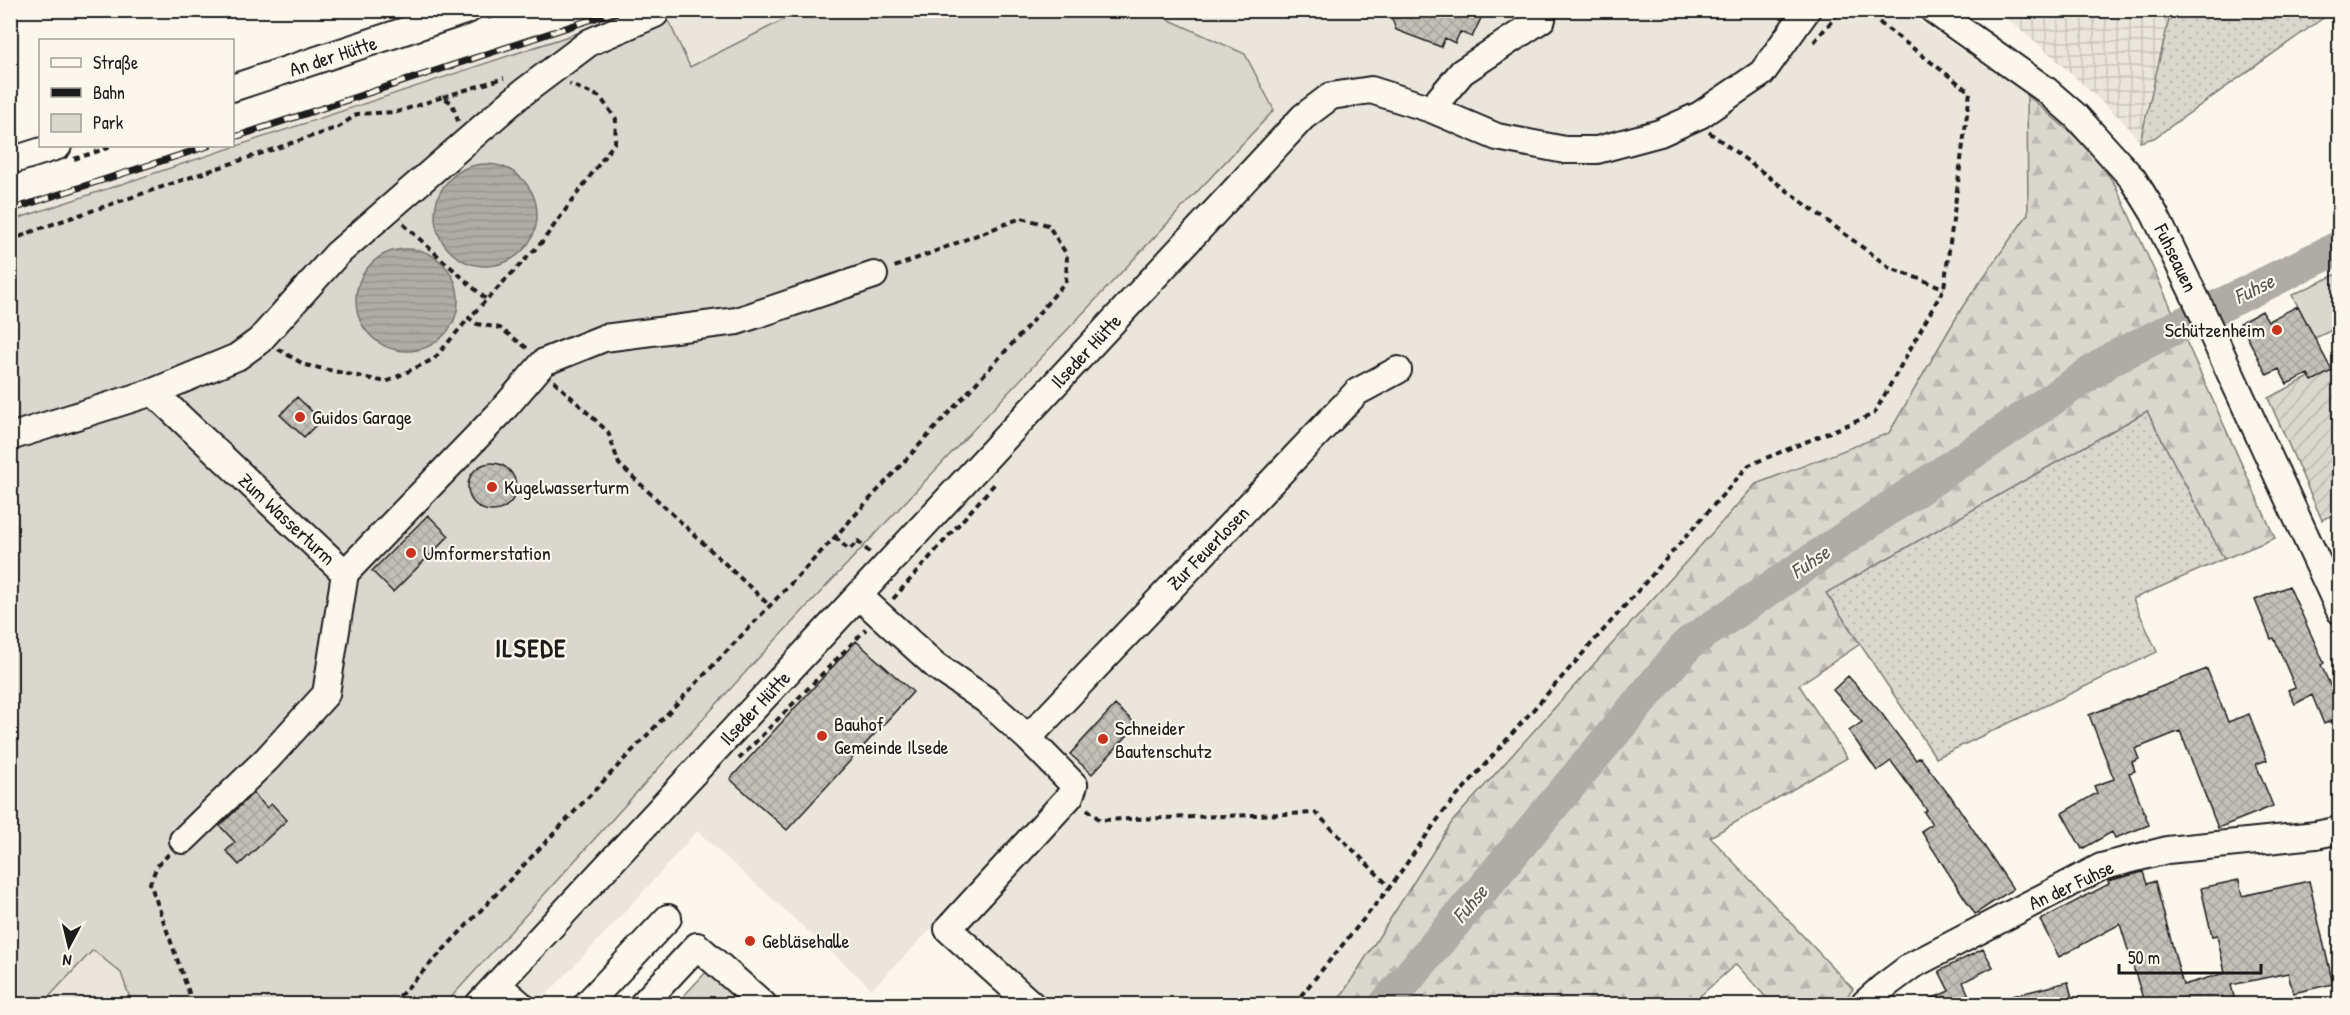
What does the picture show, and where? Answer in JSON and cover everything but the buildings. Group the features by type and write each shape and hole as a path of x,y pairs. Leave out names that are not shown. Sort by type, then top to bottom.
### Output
{"street":[{"name":"An der Hütte","path":"234,87 468,10"},
{"name":"Ilseder Hütte","path":"479,1005 1303,117 1331,96 1371,90 1431,109 1497,137 1565,150 1597,150 1660,132 1707,129 1762,73 1807,10"},
{"name":"Fuhseauen","path":"1933,10 2046,90 2076,116 2133,178 2154,213 2197,301 2340,611"},
{"path":"10,438 153,392 237,357 261,339 337,254 521,94 590,42 656,14"},
{"path":"1431,109 1462,72 1542,20"},
{"path":"10,161 55,147"},
{"path":"345,573 500,413 542,364 604,338 737,321 874,274"},
{"name":"Zur Feuerlosen","path":"1028,738 1358,392 1398,370"},
{"name":"Zum Wasserturm","path":"153,392 345,573 326,694 267,759 183,840"},
{"path":"859,596 936,666 986,700 1028,738 1074,785 1070,796 948,929 1031,1005"},
{"name":"An der Fuhse","path":"1864,1005 1911,966 2101,867 2167,850 2316,835 2340,830"},
{"path":"587,1005 668,918"},
{"path":"643,1005 698,946 763,1005"},
{"path":"498,985 520,1005"}],"path":[{"path":"1811,45 1841,10"},
{"path":"1294,1005 1390,887 1443,812 1749,465 1874,414 1944,288 1970,92 1863,10"},
{"path":"10,240 339,127 357,114 397,112 443,97 452,103 466,142"},
{"path":"1707,129 1890,268 1944,288"},
{"path":"261,339 305,365 386,381 434,359 469,318 542,242 615,142"},
{"path":"387,210 487,300"},
{"path":"392,1005 835,537 1022,333 1066,280 1067,255 1048,225 1021,218 874,274"},
{"path":"469,318 477,324 500,328 542,364 608,432 619,465 769,605"},
{"path":"735,764 842,651 880,616 1002,475"},
{"path":"835,537 849,550 858,542 866,549"},
{"path":"1070,796 1100,820 1316,813 1390,887"},
{"path":"183,840 157,866 150,883 193,1005"}],"shaded area":[{"path":"632,11 1905,11 2027,95 2028,214 1963,306 1889,433 1756,484 1452,822 1336,1004 1043,1004 946,914 872,989 697,831 538,1004 11,1004 10,209 209,147 234,147 234,139"},
{"path":"1994,11 2171,11 2140,142 2123,121 2053,57 2009,20"},
{"path":"486,164 506,168 522,179 533,195 537,215 533,235 522,251 506,262 486,266 466,262 450,251 439,235 435,215 439,195 450,179 466,168"},
{"path":"407,249 427,253 443,264 454,280 458,300 454,320 443,336 427,347 407,351 387,347 371,336 360,320 356,300 360,280 371,264 387,253"}],"green space":[{"path":"2171,10 2333,11 2154,138 2140,142"},
{"path":"644,11 664,11 690,67 801,11 1150,11 1245,54 1274,110 752,665 445,1004 132,1004 121,973 93,950 42,1004 11,1004 10,221"},
{"path":"2027,95 2092,151 2116,186 2275,538 2224,559 2147,411 1826,593 1860,644 1799,685 1847,758 1710,837 1853,989 1841,1004 1772,1004 1736,964 1691,1004 1336,1004 1452,822 1756,484 1889,433 1963,306 2028,214"},
{"path":"2339,273 2339,327 2315,338 2292,295"},
{"path":"2339,362 2339,512 2322,520 2268,398"},
{"path":"2147,411 2224,559 2133,599 2157,652 1936,758 1826,593"},
{"path":"709,969 748,1004 676,1004"}],"waterway":[{"name":"Fuhse","path":"1386,1004 1689,643 2113,358 2340,247"}],"railway":[{"path":"234,137 620,10"},
{"path":"10,210 205,147"}],"place":[{"name":"Schützenheim","path":"2277,330"},
{"name":"Guidos Garage","path":"300,417"},
{"name":"Kugelwasserturm","path":"492,487"},
{"name":"Umformerstation","path":"411,553"},
{"name":"Bauhof Gemeinde Ilsede","path":"822,736"},
{"name":"Schneider Bautenschutz","path":"1103,739"},
{"name":"Gebläsehalle","path":"750,941"}],"district":[{"name":"ILSEDE","path":"531,648"}]}
